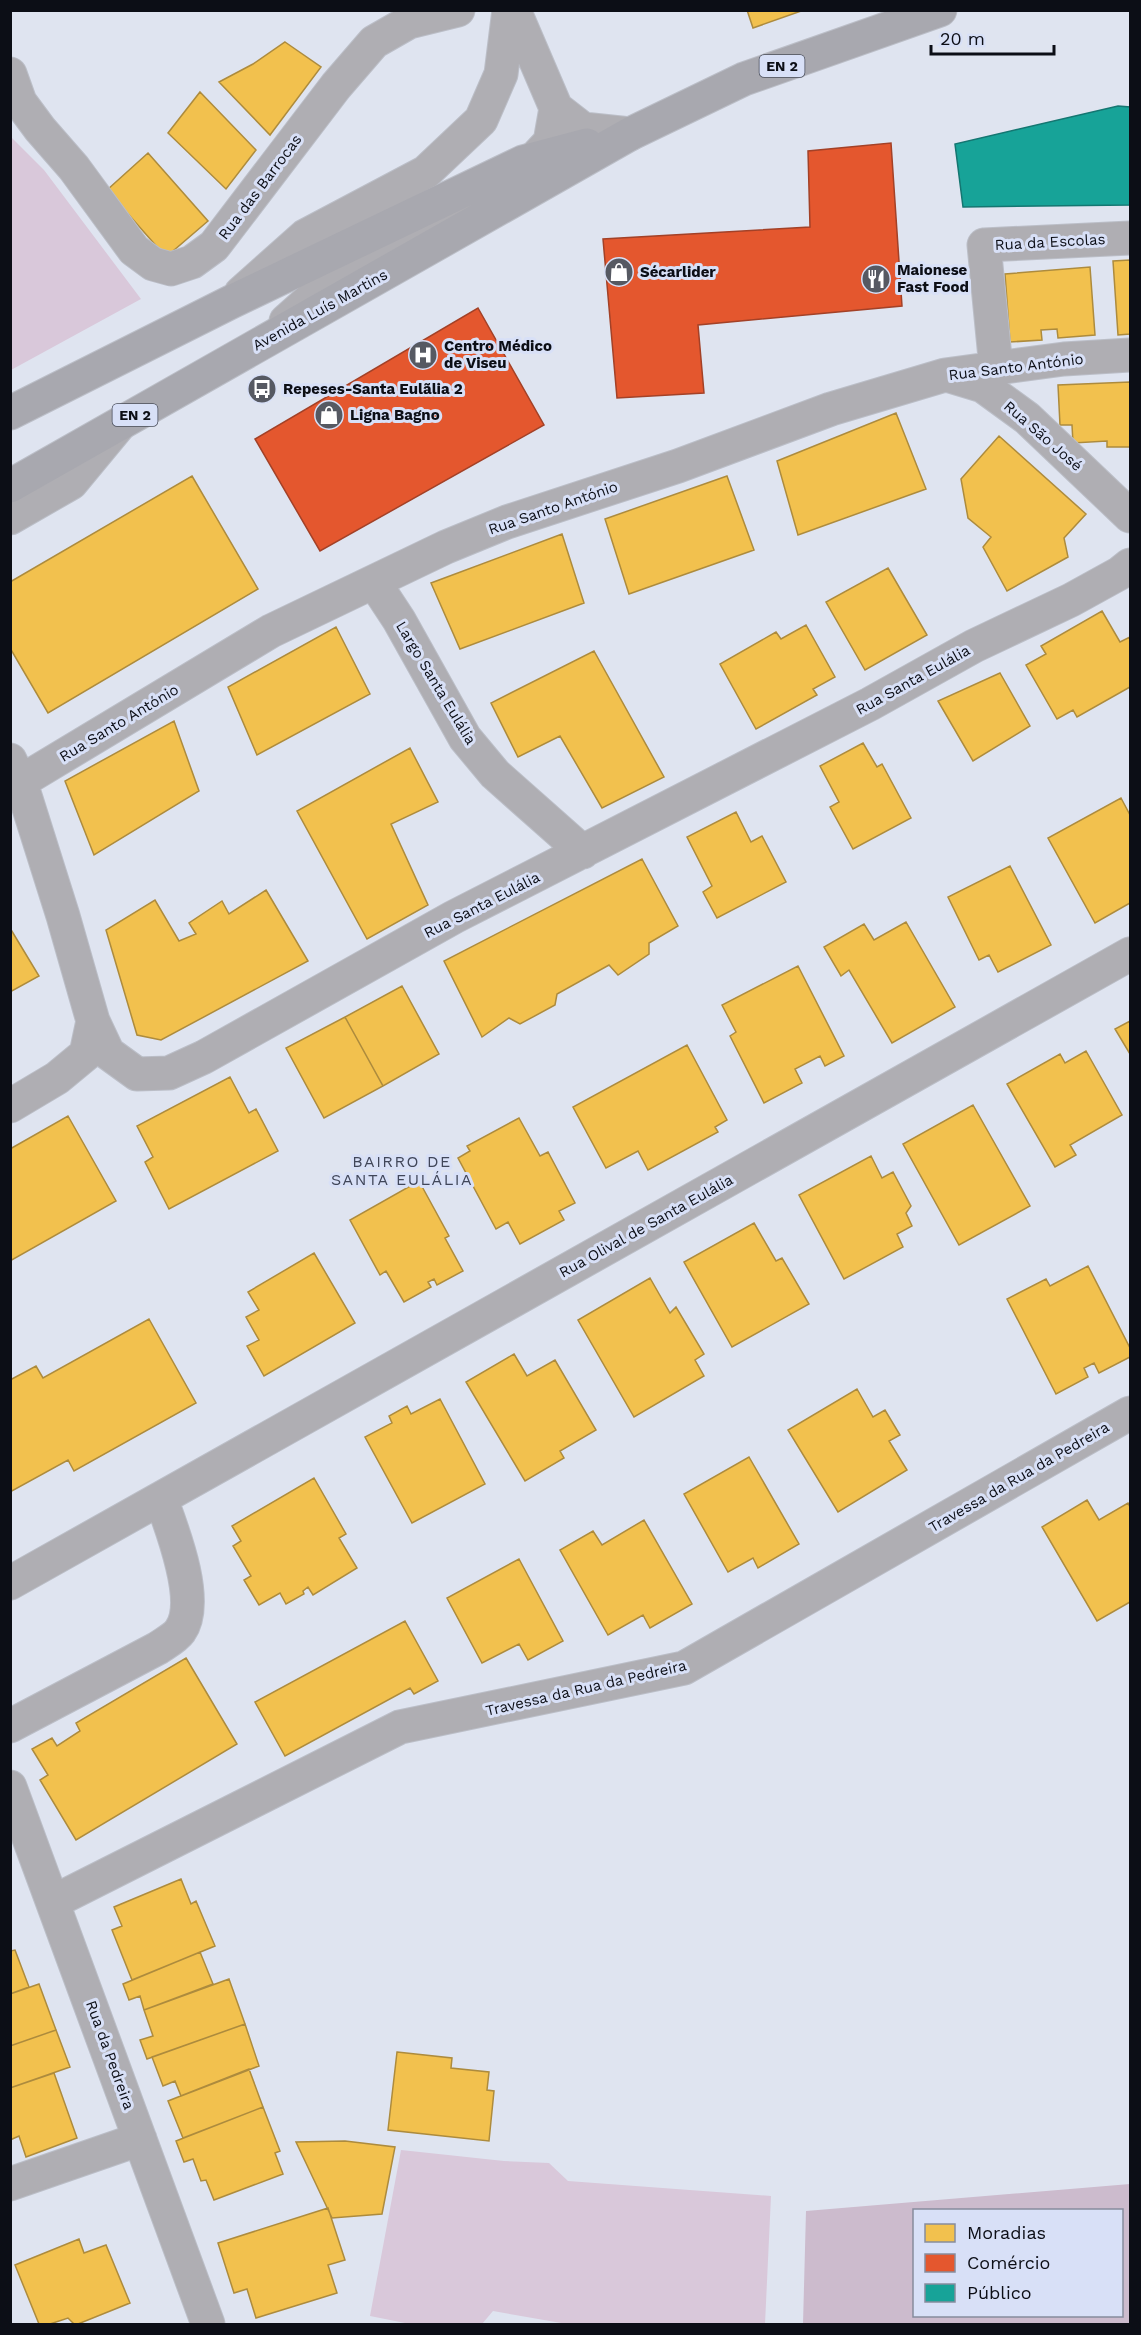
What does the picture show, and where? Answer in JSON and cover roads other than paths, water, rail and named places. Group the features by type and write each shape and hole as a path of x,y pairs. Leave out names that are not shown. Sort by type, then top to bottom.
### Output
{"main road":[{"name":"Avenida Luís Martins","path":"10,486 630,134 744,79 940,10"},
{"name":"Avenida Luís Martins","path":"10,413 231,302 523,162 630,134"}],"street":[{"name":"Rua das Barrocas","path":"10,74 20,102 74,168 134,250 153,264 171,269 192,262 214,246 336,86 374,42 409,22 458,10"},
{"path":"231,302 305,236 426,172 482,120 501,74 509,10"},
{"path":"514,10 556,108 583,129 630,134"},
{"path":"260,344 341,272 452,214 520,174 550,142 556,108"},
{"name":"Rua da Escolas","path":"996,368 984,245 1131,238"},
{"name":"Rua Santo António","path":"14,777 271,632 446,547 507,522 678,466 831,409 945,375 1064,359 1131,355"},
{"name":"Rua São José","path":"945,375 983,386 1027,418 1131,516"},
{"path":"10,518 71,483 121,423"},
{"name":"Rua Santa Eulália","path":"14,777 63,916 93,1022 108,1053 137,1074 170,1073 204,1058 454,917 870,704 974,646 1071,600 1131,565"},
{"name":"Largo Santa Eulália","path":"374,582 399,620 465,738 495,774 583,852"},
{"name":"Rua Olival de Santa Eulália","path":"10,1583 1131,954"},
{"path":"10,1106 57,1078 86,1054 93,1022"},
{"name":"Travessa da Rua da Pedreira","path":"53,1902 400,1728 684,1668 1131,1413"},
{"path":"10,1726 158,1648 180,1632 187,1617 186,1590 179,1546 161,1499"},
{"name":"Rua da Pedreira","path":"10,1786 208,2325"},
{"path":"10,2184 140,2139"}],"place":[{"name":"Sécarlider","path":"619,272"},
{"name":"Maionese Fast Food","path":"876,279"},
{"name":"Centro Médico de Viseu","path":"423,355"},
{"name":"Repeses-Santa Eulãlia 2","path":"262,389"},
{"name":"Ligna Bagno","path":"329,415"}],"district":[{"name":"BAIRRO DE SANTA EULÁLIA","path":"402,1170"}]}
